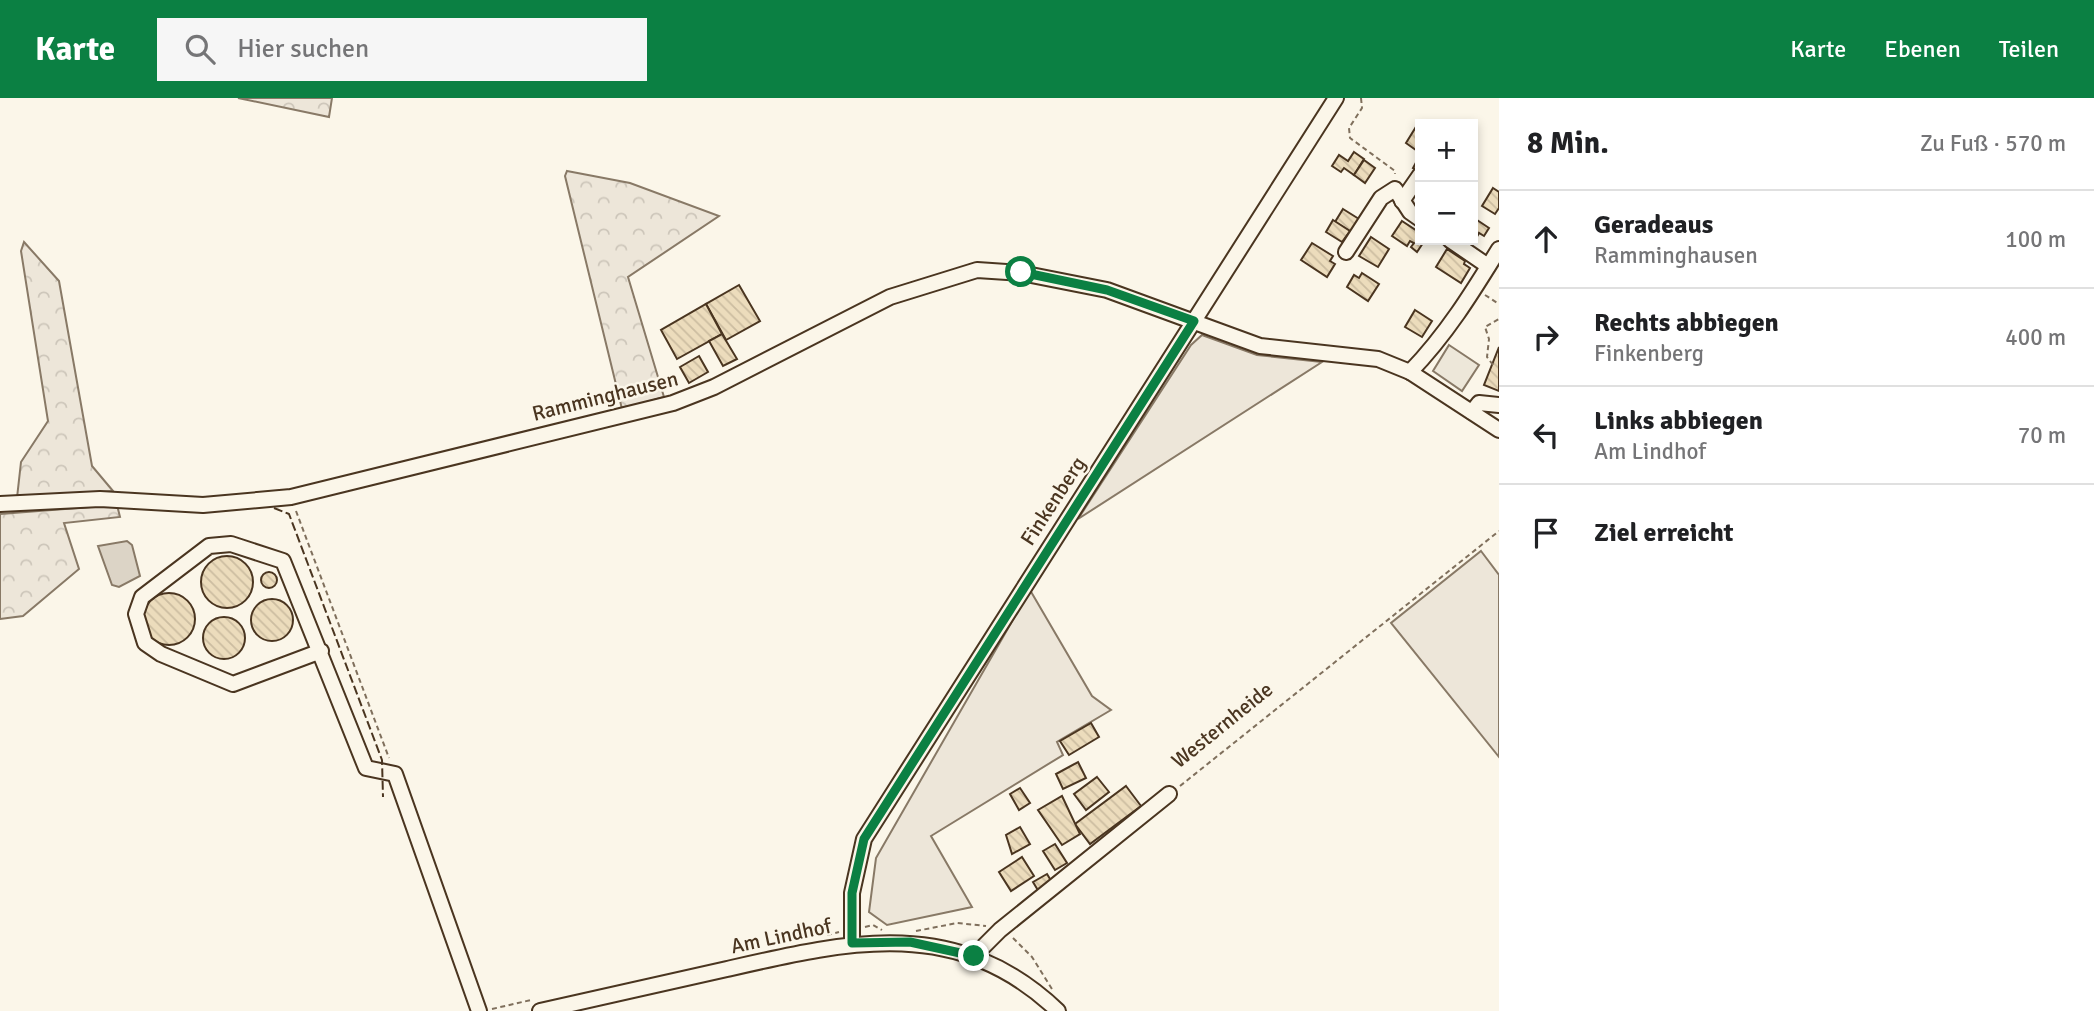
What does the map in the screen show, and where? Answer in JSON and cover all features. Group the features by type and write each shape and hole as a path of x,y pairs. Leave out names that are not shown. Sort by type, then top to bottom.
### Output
{"street":[{"name":"Finkenberg","path":"852,943 852,893 864,839 1336,98"},
{"path":"1346,252 1381,198 1399,195 1415,180"},
{"path":"1399,195 1415,216"},
{"path":"1457,245 1488,267"},
{"path":"1410,372 1430,352 1476,290 1499,249"},
{"name":"Ramminghausen","path":"0,504 100,499 203,505 290,497 673,403 714,387 890,298 976,270 1021,272 1107,290 1260,345 1378,359 1410,372 1472,412 1488,426 1499,430"},
{"path":"1472,412 1479,403 1499,405"},
{"path":"321,651 233,684 162,654 145,643 136,614 142,597 209,546 231,544 283,561 321,651 366,768 395,774 479,1011"},
{"name":"Westernheide","path":"974,956 1000,930 1169,794"},
{"name":"Am Lindhof","path":"540,1011 852,943 910,942 974,956 1018,978 1058,1011"}],"path":[{"path":"1361,98 1362,108 1349,128 1350,138 1395,171 1399,195"},
{"path":"1476,290 1499,304"},
{"path":"1493,365 1486,356 1489,339 1485,327 1499,319"},
{"path":"290,497 395,774"},
{"name":"Westernheide","path":"1169,794 1499,531"}],"green space":[{"path":"238,98 332,98 329,117"},
{"path":"567,171 630,183 719,216 628,277 664,397 622,409 565,176"},
{"path":"24,242 59,281 92,466 113,491 17,498 21,462 48,421 21,251"},
{"path":"1202,335 1257,355 1322,362 1078,519 1191,345"},
{"path":"117,505 120,517 64,523 79,569 23,616 0,619 0,514"},
{"path":"1481,551 1499,575 1499,757 1391,623"},
{"path":"1030,590 1092,696 1111,710 1057,742 1063,755 931,836 972,907 887,925 869,912 876,858"}],"shaded area":[{"path":"1449,345 1479,365 1462,391 1433,371"},
{"path":"127,541 132,545 140,576 119,587 112,585 98,546"}],"building":[{"path":"1415,128 1415,149 1406,143"},
{"path":"1354,152 1364,159 1354,175 1344,168 1341,172 1332,166 1339,155 1348,161"},
{"path":"1364,160 1375,168 1365,183 1354,175"},
{"path":"1493,188 1499,192 1499,208 1495,214 1482,206"},
{"path":"1343,209 1359,219 1351,232 1335,222"},
{"path":"1333,220 1350,231 1342,242 1326,232"},
{"path":"1402,221 1415,230 1415,245 1422,245 1417,252 1411,247 1414,243 1410,241 1407,246 1392,236"},
{"path":"1478,221 1489,228 1484,236 1479,233"},
{"path":"1371,237 1389,249 1378,267 1359,256"},
{"path":"1312,243 1333,256 1330,261 1335,264 1327,277 1301,260"},
{"path":"1447,249 1465,261 1464,264 1470,268 1461,283 1436,267"},
{"path":"1362,273 1379,284 1368,301 1347,287 1354,275 1359,278"},
{"path":"739,285 760,321 726,340 706,304"},
{"path":"706,304 722,334 677,359 661,330"},
{"path":"1415,310 1432,321 1422,337 1405,327"},
{"path":"722,334 737,359 723,366 709,341"},
{"path":"1499,347 1499,391 1484,385"},
{"path":"699,356 708,372 689,383 680,367"},
{"path":"227,556 246,563 253,582 246,601 227,608 208,601 201,582 208,563"},
{"path":"266,572 272,572 277,580 275,586 266,588 261,583 261,577"},
{"path":"169,593 188,600 195,619 188,638 169,645 150,638 143,619 150,600"},
{"path":"272,599 287,605 293,620 287,635 272,641 257,635 251,620 257,605"},
{"path":"224,617 239,623 245,638 239,653 224,659 209,653 203,638 209,623"},
{"path":"1091,723 1099,737 1069,755 1060,741"},
{"path":"1078,762 1086,778 1063,789 1056,774"},
{"path":"1097,777 1109,792 1086,810 1074,794"},
{"path":"1126,786 1141,806 1090,844 1075,824"},
{"path":"1020,788 1030,803 1019,810 1010,794"},
{"path":"1062,796 1080,834 1062,845 1038,810"},
{"path":"1020,827 1030,844 1012,854 1006,835"},
{"path":"1055,844 1067,863 1055,870 1043,851"},
{"path":"1022,857 1034,876 1011,891 999,872"},
{"path":"1047,874 1053,884 1039,892 1033,882"}],"fence":[{"path":"274,508 289,514 382,760 383,797"}],"route":[{"path":"974,956 940,946 910,942 852,943 852,893 864,839 894,788 1194,321 1107,290 1021,272"}]}
